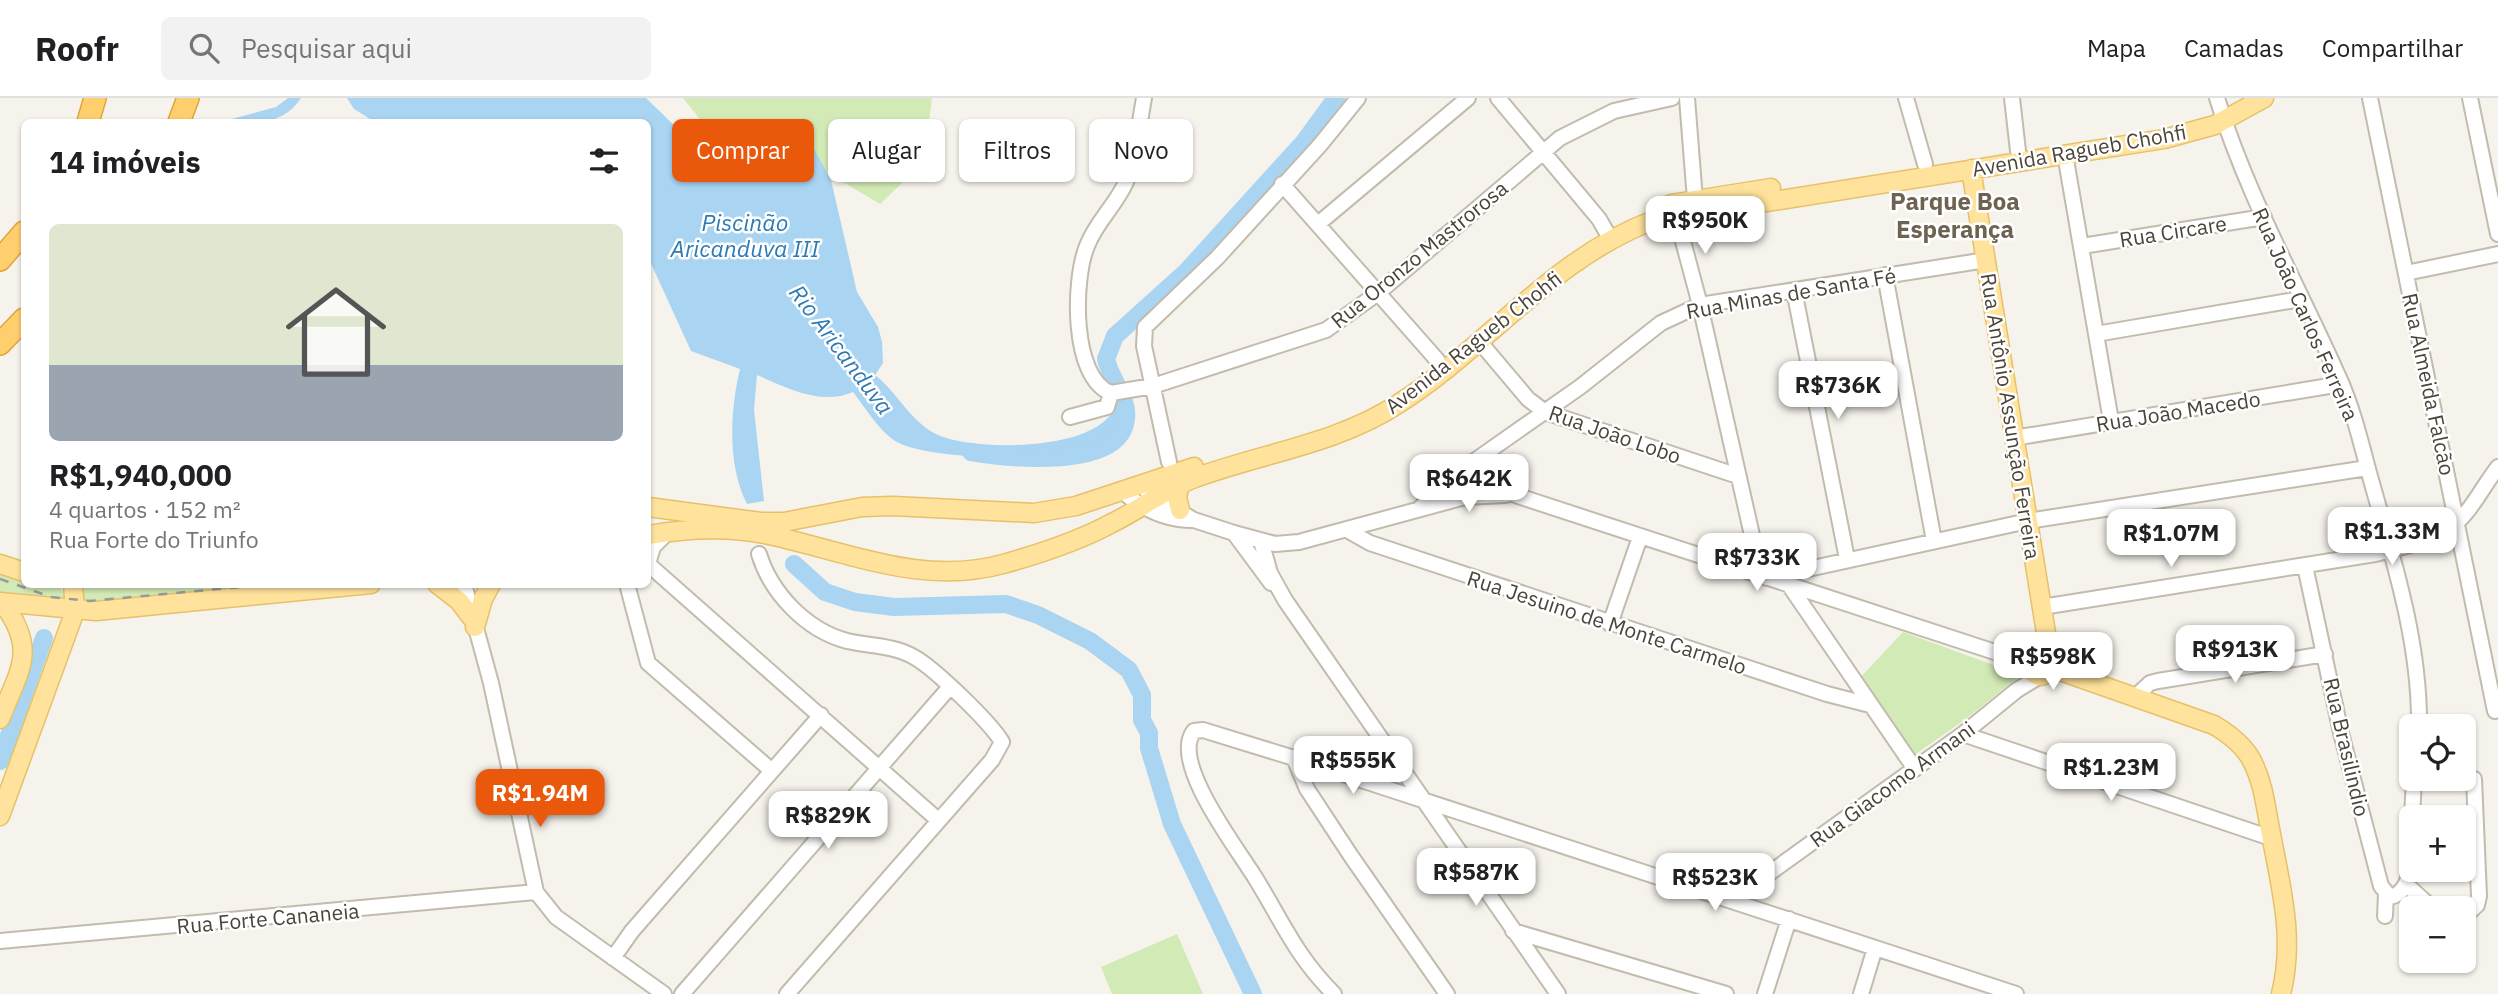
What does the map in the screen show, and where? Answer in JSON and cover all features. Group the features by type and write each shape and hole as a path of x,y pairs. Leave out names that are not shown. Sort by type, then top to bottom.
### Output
{"highway":[{"path":"89,119 95,98"},
{"path":"180,119 188,98"},
{"path":"0,260 21,236"},
{"path":"0,344 21,321"}],"main road":[{"name":"Avenida Ragueb Chohfi","path":"651,534 693,529 748,531 880,564 928,571 965,571 1003,564 1112,523 1139,496 1344,420 1384,400 1438,361 1555,262 1641,212 1695,200 1925,164 1970,163 2065,154 2164,139 2240,98"},
{"name":"Avenida Ragueb Chohfi","path":"651,507 761,522 784,522 862,507 1034,513 1139,496 1365,423 1401,403 1608,233 1676,215 2170,125 2264,98"},
{"name":"Rua Antônio Assunção Ferreira","path":"1970,163 2046,633 2040,667"},
{"path":"1180,484 1177,497 1187,515"},
{"path":"0,564 21,571"},
{"path":"0,816 75,611 73,588"},
{"path":"1,602 96,611 330,588"},
{"path":"443,588 459,601 473,622"},
{"path":"473,622 489,588"},
{"path":"0,719 23,656 23,639 19,624 1,602"},
{"path":"62,647 96,611"},
{"path":"2040,667 2214,725 2236,740 2252,759 2261,782 2287,915 2287,956 2281,994"}],"street":[{"path":"1070,417 1107,407 1114,393 1095,383 1084,362 1079,284 1086,246 1126,182 1144,98"},
{"path":"1169,462 1144,346 1148,323 1217,258 1320,145 1358,98"},
{"path":"1318,224 1468,98"},
{"path":"1497,98 1608,233"},
{"name":"Rua Oronzo Mastrorosa","path":"1114,393 1153,386 1326,330 1378,293 1543,151 1601,116 1626,107 1672,98"},
{"path":"1687,98 1695,200"},
{"path":"1906,98 1925,164"},
{"path":"2012,98 2018,151"},
{"name":"Rua Almeida Falcão","path":"2370,98 2495,711"},
{"path":"2470,98 2491,167 2498,234"},
{"name":"Rua João Carlos Ferreira","path":"2220,110 2264,217 2341,384 2391,550 2415,661 2418,714"},
{"path":"2065,154 2111,421"},
{"path":"1282,184 1438,361"},
{"path":"1676,215 1764,577"},
{"name":"Rua Circare","path":"2082,246 2264,217"},
{"path":"2406,273 2498,254"},
{"name":"Rua Minas de Santa Fé","path":"1420,509 1443,488 1462,480 1472,462 1545,412 1661,323 1700,305 1986,260"},
{"path":"1885,275 1934,541"},
{"path":"1794,290 1847,559"},
{"path":"2096,334 2301,299"},
{"name":"Rua João Lobo","path":"1479,341 1528,400 1545,412 1738,476"},
{"name":"Rua João Macedo","path":"2014,438 2341,384"},
{"path":"2042,607 2391,550 2447,531 2458,521 2498,467"},
{"path":"1764,577 2028,522 2367,468"},
{"path":"1465,497 1462,480 1486,483 1640,537 2040,667"},
{"path":"1139,496 1178,520 1187,515 1261,541 1287,544 1465,497 1518,496"},
{"name":"Rua Jesuino de Monte Carmelo","path":"1347,530 1370,542 1610,624 1870,705"},
{"path":"651,554 653,547 668,531"},
{"path":"1234,533 1279,592 1558,994"},
{"path":"1610,624 1640,537"},
{"path":"1261,541 1279,592"},
{"path":"760,554 774,585 807,620 826,633 846,640 885,647 914,657 1002,741 992,760 787,994"},
{"path":"1796,587 1821,564"},
{"name":"Rua Brasilindio","path":"2305,566 2341,733 2383,890 2385,916"},
{"path":"651,567 938,820"},
{"path":"1796,587 1870,705 1914,769"},
{"path":"465,588 491,683 536,892 556,917 664,994"},
{"path":"628,588 648,663 772,771"},
{"path":"2135,697 2150,683 2158,681 2325,654"},
{"name":"Rua Giacomo Armani","path":"1732,900 1963,734 2017,690 2040,667"},
{"path":"682,994 878,766 949,688"},
{"path":"613,958 632,932 821,715"},
{"path":"1334,994 1301,958 1257,880 1216,821 1203,796 1189,746 1194,732 1203,730 1294,758 1732,900 1875,948 1977,988 2017,994"},
{"path":"1963,734 2272,838"},
{"path":"1294,758 1307,789 1447,994"},
{"path":"2475,791 2479,896 2476,906"},
{"path":"2383,890 2394,897 2407,882"},
{"path":"2407,885 2419,896"},
{"name":"Rua Forte Cananeia","path":"0,942 536,892"},
{"path":"1765,994 1789,919"},
{"path":"1513,931 1726,994"},
{"path":"1861,994 1875,948"}],"green space":[{"path":"683,98 932,98 929,119 828,119 828,173 823,170 814,173 814,119 700,119"},
{"path":"750,182 781,182 756,189"},
{"path":"843,182 903,182 880,204"},
{"path":"0,568 21,576 21,588 60,588 64,593 63,603 0,594"},
{"path":"78,588 270,588 80,607"},
{"path":"1903,632 2021,675 1913,756 1859,679"},
{"path":"1177,934 1203,994 1112,994 1101,967"}],"water":[{"path":"288,98 301,98 276,119 232,119 276,107"},
{"name":"Piscinão Aricanduva III","path":"347,98 646,98 672,123 672,182 814,182 814,149 828,174 828,182 831,182 857,292 878,327 883,363 875,375 919,422 936,434 977,444 1033,444 1061,440 1086,432 1104,421 1116,402 1116,390 1110,375 1121,374 1131,395 1129,416 1111,436 1100,443 1070,453 1019,457 961,455 911,448 895,441 877,425 853,392 829,397 804,394 757,375 754,410 764,501 747,504 736,472 732,438 734,402 740,369 691,351 651,264 651,119 370,119 354,109"}],"waterway":[{"name":"Rio Aricanduva","path":"971,452 1010,457 1060,457 1084,454 1104,447 1119,436 1126,419 1125,404 1106,359 1115,336 1186,272 1304,142 1336,98"},
{"path":"794,564 825,592 855,602 894,607 1006,604 1038,615 1090,641 1129,670 1142,695 1142,720 1149,733 1149,748 1172,824 1253,994"},
{"path":"0,761 44,638"}],"railway":[{"path":"0,579 21,586"},
{"path":"26,588 51,597 89,601 230,588"}],"district":[{"name":"Parque Boa Esperança","path":"1955,215"}]}
